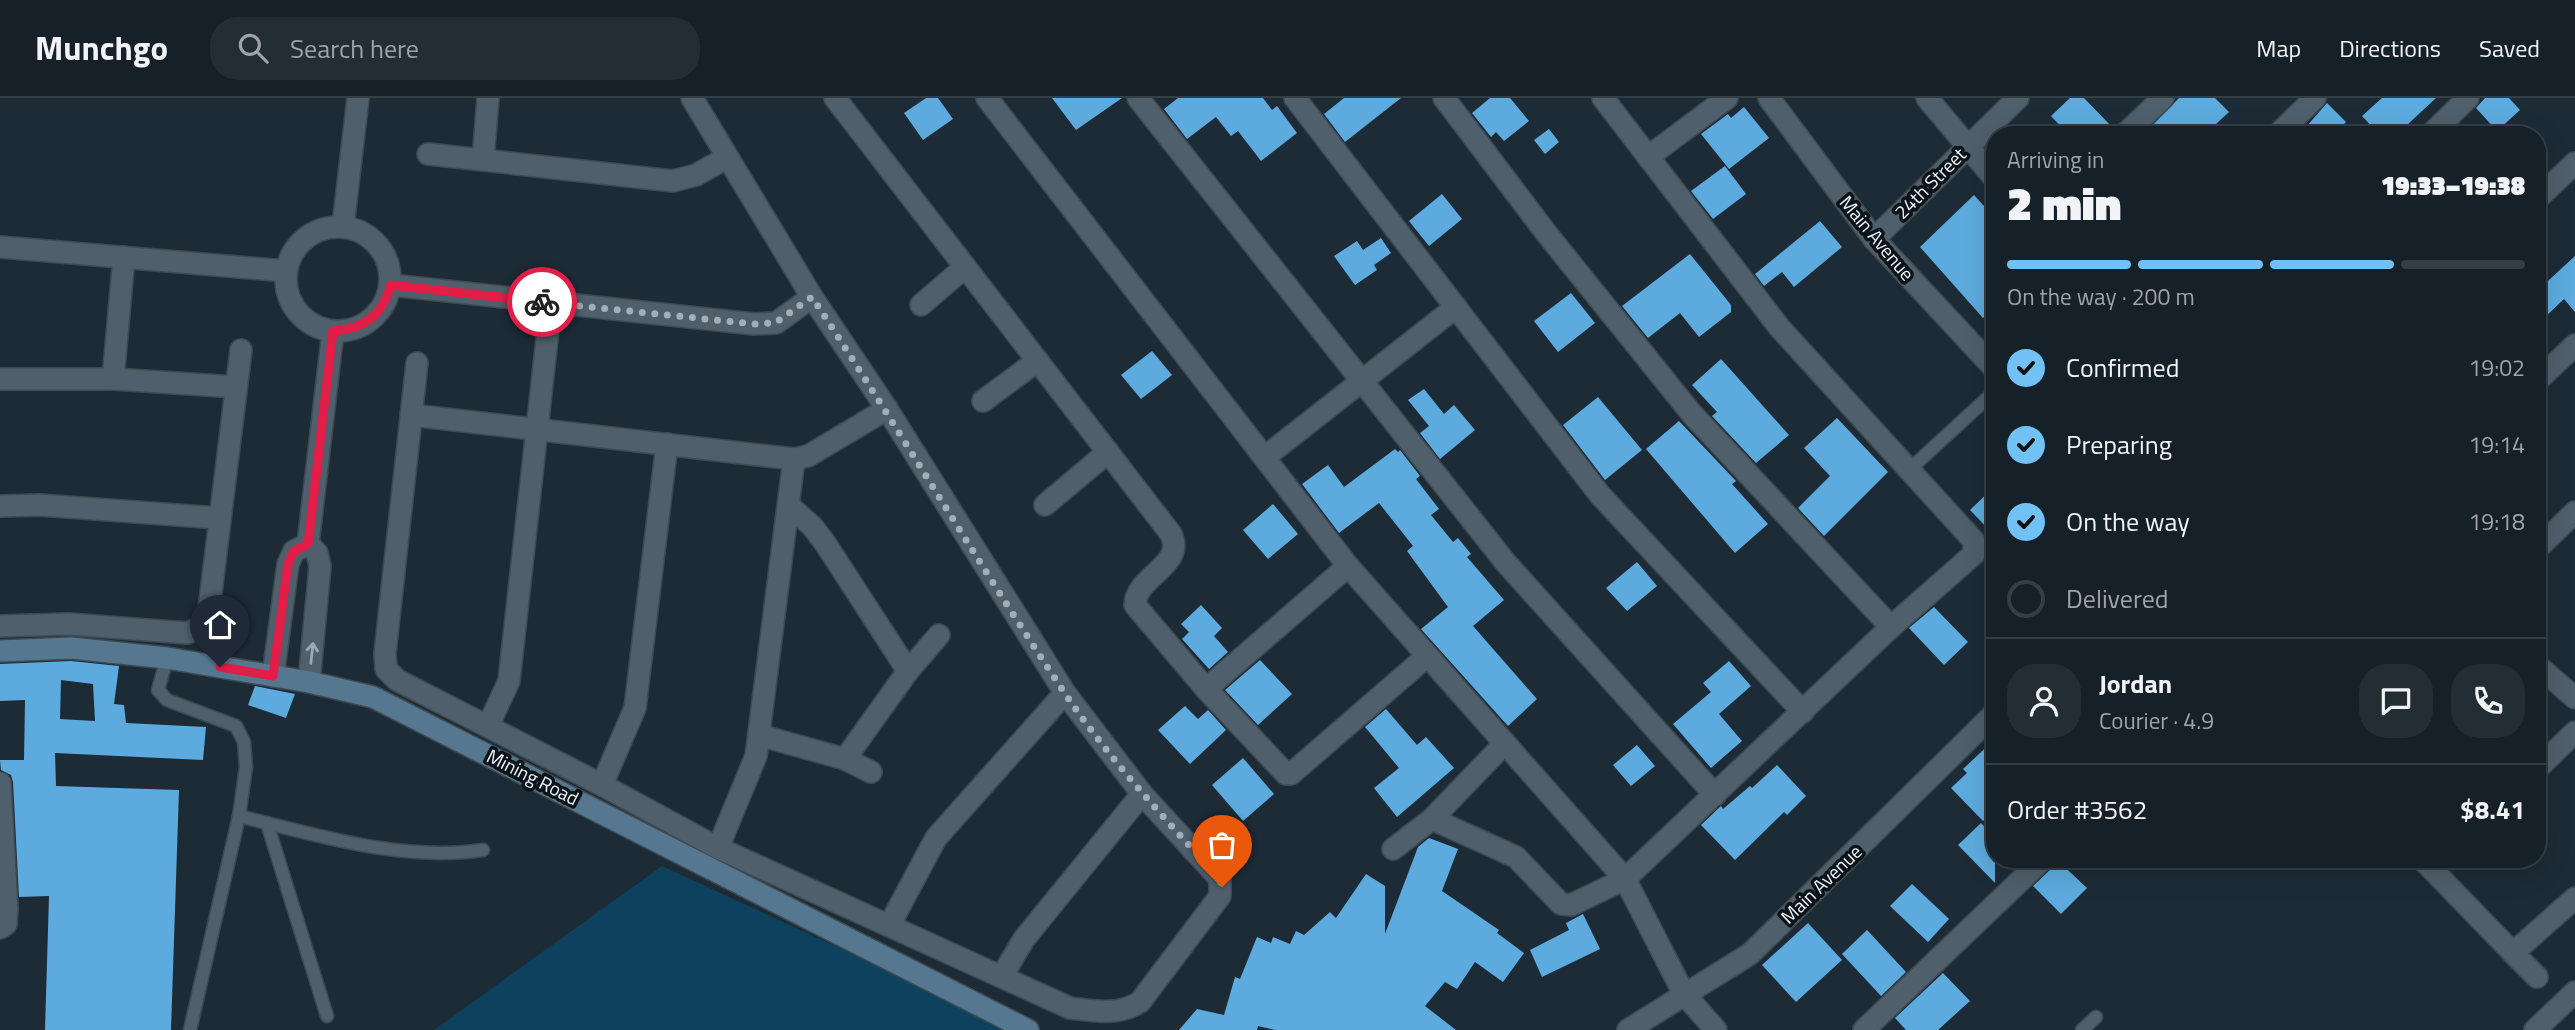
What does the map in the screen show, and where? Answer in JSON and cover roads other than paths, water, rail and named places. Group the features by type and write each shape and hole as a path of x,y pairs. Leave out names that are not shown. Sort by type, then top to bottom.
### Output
{"street":[{"path":"343,226 358,98"},
{"path":"483,160 488,98"},
{"path":"417,363 385,653 386,669 397,681 718,848 1070,1007 1099,1012 1127,1010 1140,1002 1220,896 1220,879 1142,794 1065,693 887,409 812,297 692,98"},
{"path":"835,98 1108,452 1176,545 1175,554 1138,590 1135,606 1206,689 1286,774 1291,774 1426,657"},
{"path":"987,98 1348,566 1625,879 1684,994 1716,1030"},
{"path":"1138,98 1365,381 1506,563 1715,795"},
{"path":"1295,98 1600,495 1803,712"},
{"path":"1444,98 1547,234 1692,414 1891,627"},
{"path":"1432,819 1516,857 1564,906 1625,879 1891,627 1974,554 1976,548 1974,541 1910,469 1779,327 1603,98"},
{"path":"1648,157 1727,98"},
{"name":"Main Avenue","path":"1769,98 1874,239 1986,359"},
{"path":"1927,98 1986,169"},
{"name":"24th Street","path":"1989,126 2018,98"},
{"path":"2133,126 2163,98"},
{"path":"2286,126 2315,98"},
{"path":"2439,126 2468,98"},
{"name":"24th Street","path":"1874,239 1986,129"},
{"path":"428,154 673,181 696,175 726,158"},
{"path":"2546,190 2575,163"},
{"path":"343,226 359,230 374,240 384,253 390,268 391,285 386,301 377,314 365,324 333,331 317,327 302,317 292,304 286,288 286,271 295,249 312,233 327,227 343,226"},
{"path":"0,247 286,271"},
{"path":"113,379 124,257"},
{"path":"921,305 965,267"},
{"path":"391,285 754,324 775,323 812,297"},
{"path":"488,726 509,681 551,303"},
{"path":"1265,457 1456,307"},
{"path":"308,544 333,331"},
{"path":"2546,372 2575,345"},
{"path":"0,626 69,624 187,633 206,625 241,350"},
{"path":"983,401 1037,361"},
{"path":"0,380 113,379 236,387"},
{"path":"411,415 794,459 808,456 887,409"},
{"path":"601,785 635,708 667,444"},
{"path":"1045,505 1108,452"},
{"path":"718,848 755,756 794,459"},
{"path":"0,506 40,505 218,518"},
{"path":"789,506 812,526 825,543 908,671"},
{"path":"2546,542 2570,525"},
{"path":"273,676 288,564 294,551 308,544"},
{"path":"308,544 317,553 320,566 309,682"},
{"path":"1206,689 1348,566"},
{"path":"281,621 315,625"},
{"path":"845,760 908,671 939,635"},
{"name":"Mining Road","path":"0,651 71,648 167,658 309,682 373,698 406,712 1028,1030"},
{"path":"2546,673 2575,698"},
{"path":"890,924 936,838 1065,693"},
{"name":"Main Avenue","path":"1628,1030 1750,954 1986,722"},
{"path":"2546,760 2575,732"},
{"path":"759,735 845,760 871,772"},
{"path":"1393,849 1432,819 1505,744"},
{"path":"0,783 8,909 6,924 0,928"},
{"path":"1002,976 1024,939 1142,794"},
{"path":"1864,1030 2034,868"},
{"path":"2436,868 2537,977"},
{"path":"2513,953 2575,898"},
{"path":"2535,1030 2575,992"}],"lane":[{"path":"1910,469 1986,399"},
{"path":"167,658 158,681 158,690 167,700 236,726 244,742 246,767 239,816 190,1030"},
{"path":"239,816 388,849 455,854 483,850"},
{"path":"267,823 327,1016"},
{"path":"2082,1030 2096,1017"}]}
